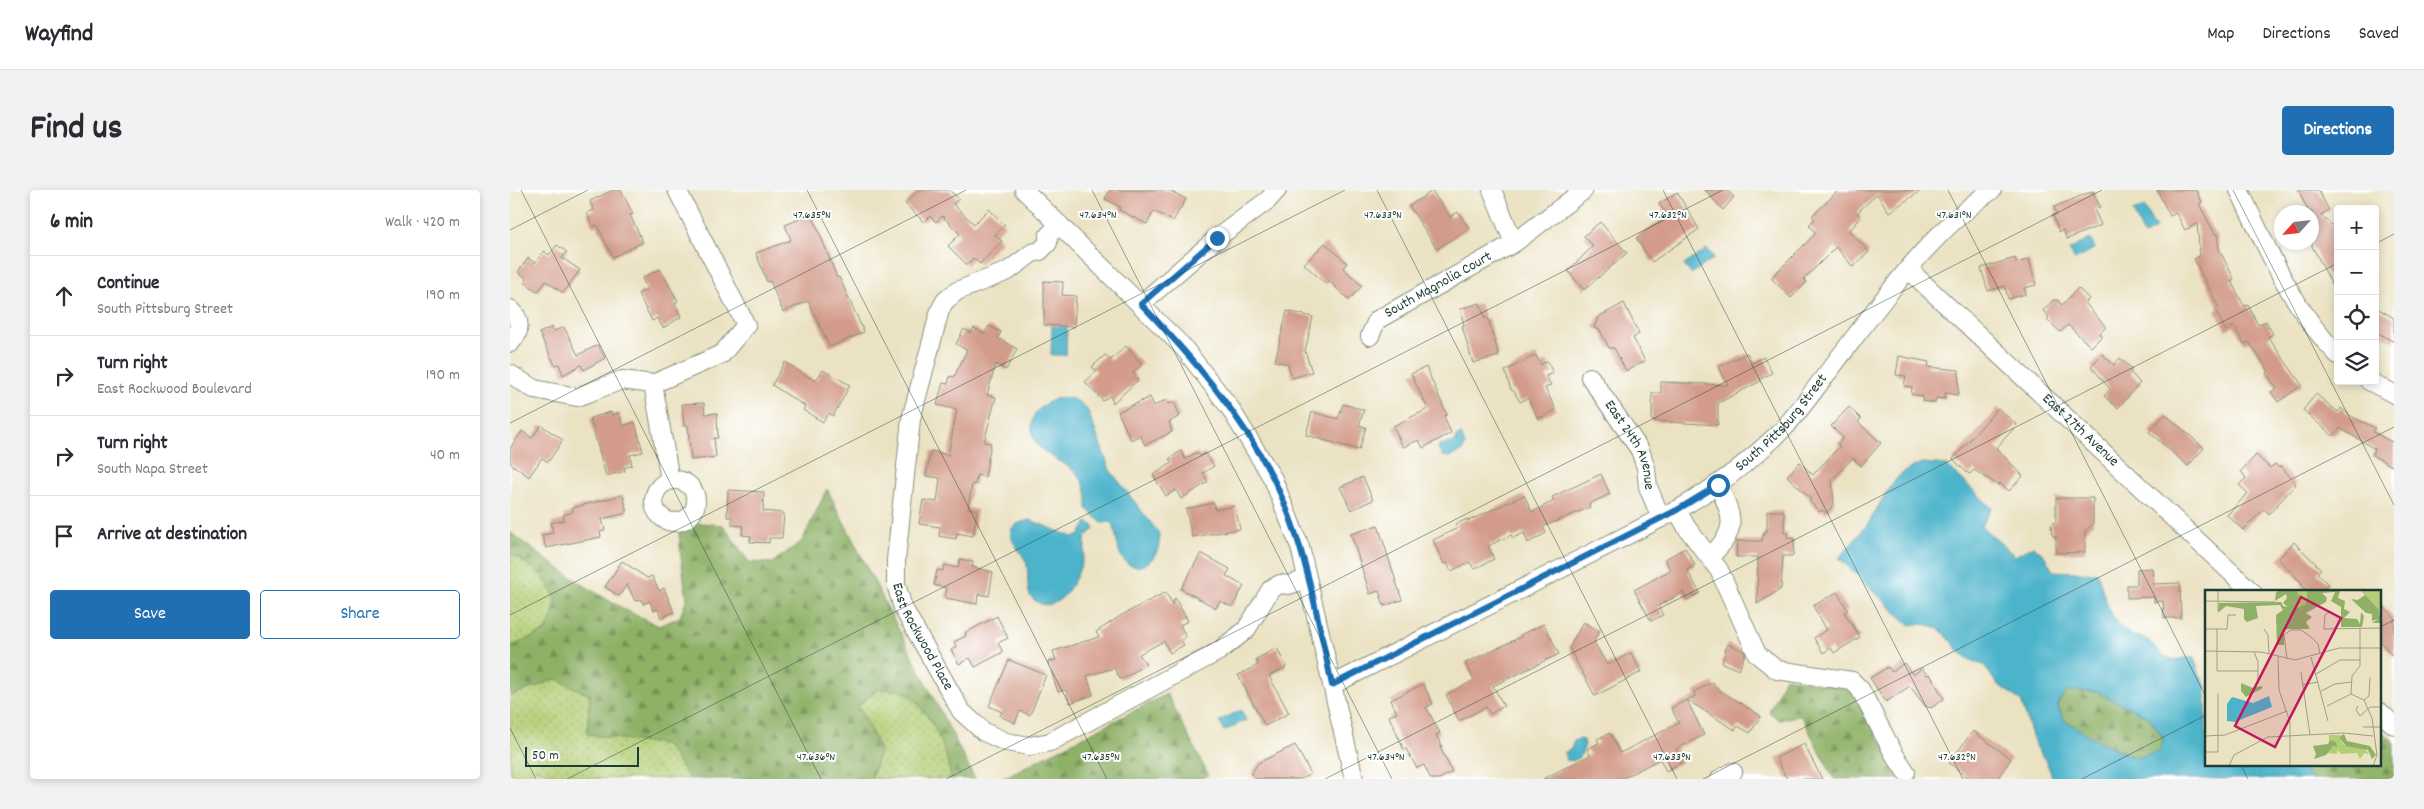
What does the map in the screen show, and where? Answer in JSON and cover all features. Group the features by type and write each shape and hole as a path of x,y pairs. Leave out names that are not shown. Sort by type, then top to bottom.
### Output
{"street":[{"path":"510,374 534,389 577,397 622,380 653,384 722,354 746,325 677,190"},
{"path":"1024,190 1054,230 1141,304 1184,348 1230,408 1273,479 1300,547 1354,779"},
{"path":"1141,304 1217,238 1268,200 1277,190"},
{"path":"1492,190 1514,243"},
{"name":"South Magnolia Court","path":"1370,336 1377,320 1514,243 1584,190"},
{"name":"South Pittsburg Street","path":"1332,685 1669,514 1718,485 1746,464 1786,426 1908,269 1942,234 1992,190"},
{"path":"2239,190 2290,292 2319,336 2334,351"},
{"name":"East Rockwood Place","path":"1054,230 1041,236 1033,243 1032,253 1008,271 957,291 945,301 934,330 911,419 897,536 896,584 902,608 953,699 972,722 984,732 1018,745 1050,742 1226,646 1246,630 1267,599 1271,589 1280,584 1289,585 1308,579"},
{"name":"East 27th Avenue","path":"1908,269 2250,590"},
{"path":"510,309 518,318 519,325 516,338 510,343"},
{"name":"East 24th Avenue","path":"1590,377 1640,450 1646,468 1648,487 1669,514 1687,528 1719,570 1757,654 1777,670 1852,681 1860,688 1894,754 1906,772"},
{"path":"653,384 670,480"},
{"path":"2377,385 2394,394"},
{"path":"1710,556 1722,545 1731,528 1730,510 1718,485"},
{"path":"2382,714 2394,725"}],"green space":[{"path":"827,489 975,779 951,779 942,745 930,720 915,700 907,693 901,691 879,689 858,705 880,750 871,779 690,779 666,745 587,734 590,695 556,679 510,696 510,647 546,631 555,604 554,596 546,580 532,567 510,553 510,532 545,559 601,596 659,626 680,617 687,599 679,533 699,523 723,525 749,562 772,563 802,541"},
{"path":"510,553 532,567 546,580 554,596 555,607 546,631 510,647"},
{"path":"1785,677 1842,688 1856,694 1901,779 1834,779 1801,715 1779,720 1769,712"},
{"path":"556,679 590,695 587,734 666,745 690,779 570,779 534,769 527,779 510,779 510,696"},
{"path":"879,689 897,690 907,693 923,710 942,745 951,779 871,779 880,750 858,705"},
{"path":"2067,691 2097,692 2150,718 2163,739 2160,752 2136,758 2099,741 2064,720 2057,704"},
{"path":"1167,694 1208,775 1200,779 1001,779"},
{"path":"2382,732 2394,742 2394,779 2313,779 2297,766 2382,766"}],"water":[{"path":"2144,207 2156,229 2144,235 2133,212"},
{"path":"2090,239 2095,248 2075,260 2069,250"},
{"path":"1707,249 1714,258 1691,274 1684,265"},
{"path":"1052,325 1067,326 1066,355 1051,355"},
{"path":"1058,398 1070,398 1081,403 1088,411 1110,470 1158,532 1158,549 1154,557 1148,562 1135,566 1123,559 1120,555 1115,530 1111,522 1102,523 1087,509 1086,490 1081,479 1067,466 1042,450 1036,443 1033,435 1033,419 1037,411 1044,405"},
{"path":"1461,434 1465,445 1463,451 1449,457 1442,456 1438,449 1439,445 1456,442 1456,437"},
{"path":"1923,463 1947,465 1992,508 1981,526 2015,556 2033,546 2044,555 2053,571 2098,573 2109,609 2125,631 2133,636 2148,640 2168,658 2194,658 2205,684 2205,766 2297,766 2313,779 2053,779 2046,761 2036,748 2021,701 1996,683 1984,665 1962,654 1943,632 1935,627 1924,624 1909,625 1839,558 1867,525 1889,488 1902,474","holes":["2067,691 2097,692 2150,718 2163,738 2160,751 2136,758 2099,741 2064,720 2057,704"]},
{"path":"1030,520 1073,537 1079,536 1087,522 1094,526 1094,529 1085,537 1082,561 1070,588 1062,598 1052,604 1041,604 1030,596 1027,565 1012,540 1012,528"},
{"path":"1241,710 1246,720 1224,731 1219,721"},
{"path":"1583,740 1585,744 1583,751 1577,759 1566,760 1564,753 1571,749 1574,741"}],"building":[{"path":"613,190 621,190 633,214 630,215 643,242 613,257 597,225 593,227 587,213 594,210 590,201"},
{"path":"918,190 949,190 959,199 953,204 974,224 989,209 1005,225 995,235 1002,241 980,264 973,258 967,265 948,246 960,234 942,216 936,222 930,216 924,222 905,204"},
{"path":"1110,190 1169,190 1186,199 1173,221 1154,211 1147,224 1119,210 1120,207 1105,199"},
{"path":"1705,190 1726,190 1734,197 1723,210"},
{"path":"1839,190 1922,190 1889,212 1877,194 1857,213 1861,217 1849,231 1869,252 1853,267 1836,247 1804,279 1807,282 1791,298 1771,278 1816,233 1809,225 1815,219 1812,216"},
{"path":"2157,190 2196,190 2202,202 2199,204 2215,234 2217,234 2219,249 2234,279 2231,281 2244,306 2248,305 2258,325 2266,321 2273,334 2268,337 2302,385 2278,402 2271,392 2277,388 2266,373 2269,371 2249,342 2244,344 2234,326 2226,331 2215,310 2219,308 2194,259 2200,256 2197,224 2185,230 2176,213 2170,216"},
{"path":"2298,190 2318,190 2329,210 2321,215 2334,227 2334,288 2314,250 2319,250 2319,205 2306,205"},
{"path":"1432,191 1450,217 1458,212 1469,228 1437,249 1409,206"},
{"path":"2093,191 2100,207 2094,209 2101,225 2067,239 2063,230 2059,232 2053,215 2057,214 2054,207"},
{"path":"1677,192 1699,229 1652,262 1636,238 1668,216 1659,204"},
{"path":"812,214 837,278 839,277 864,332 830,347 808,301 783,312 770,281 767,282 756,253 791,240 785,225"},
{"path":"1600,222 1627,253 1584,290 1568,271 1593,246 1584,236"},
{"path":"1325,243 1347,263 1343,268 1362,286 1349,300 1329,281 1326,284 1304,264"},
{"path":"557,245 567,252 562,258 580,270 563,293 546,281 538,292 524,282 527,279 518,272 528,258 535,263 544,251 549,255"},
{"path":"2015,258 2017,263 2029,259 2036,285 2024,288 2026,294 2008,299 2005,286 1988,291 1981,268"},
{"path":"660,269 678,301 675,303 681,317 663,328 657,318 652,321 638,294 647,289 642,278"},
{"path":"1044,281 1063,282 1062,295 1076,296 1074,327 1044,325"},
{"path":"2078,288 2089,299 2085,303 2106,327 2099,334 2102,336 2091,347 2068,325 2060,332 2047,319 2049,317 2043,311 2053,300 2058,300 2062,305"},
{"path":"1480,303 1485,319 1488,318 1499,356 1473,363 1462,326 1464,325 1460,309"},
{"path":"1624,303 1639,334 1633,338 1645,361 1626,371 1614,348 1609,348 1600,330 1594,328 1598,317"},
{"path":"2379,309 2394,318 2394,342 2379,333"},
{"path":"1287,311 1313,317 1305,351 1312,372 1292,378 1288,364 1275,361"},
{"path":"989,326 1001,332 998,338 1017,349 1006,370 996,364 987,395 996,397 984,442 991,443 985,477 977,475 975,485 972,484 968,508 977,510 973,536 957,533 956,539 939,536 940,527 919,524 923,500 937,502 940,478 926,476 931,451 948,455 957,410 937,405 943,383 948,384 950,376 954,377 967,350 956,344 964,329 971,333 974,328 984,334"},
{"path":"552,327 554,331 564,327 578,355 598,345 605,358 584,370 581,365 563,375 559,364 555,365 539,333"},
{"path":"1126,346 1142,364 1133,373 1138,380 1113,403 1110,395 1103,401 1085,382 1097,371 1092,367 1105,355 1111,360"},
{"path":"1747,353 1752,363 1764,357 1772,373 1760,379 1761,381 1718,403 1718,425 1652,421 1652,393 1661,393 1661,382 1728,385 1719,367"},
{"path":"2102,354 2114,365 2120,358 2132,369 2130,372 2140,383 2118,408 2104,396 2110,389 2091,366"},
{"path":"1536,355 1541,365 1547,361 1553,373 1546,376 1551,385 1545,388 1556,410 1538,419 1528,398 1520,402 1514,391 1511,390 1505,371"},
{"path":"1899,356 1929,362 1928,367 1959,370 1958,395 1945,393 1945,399 1936,398 1935,403 1922,401 1922,396 1911,394 1912,387 1904,386 1906,376 1896,375"},
{"path":"785,362 815,381 823,370 850,385 833,416 829,413 823,422 803,410 805,406 772,385"},
{"path":"1426,367 1447,415 1444,416 1451,433 1423,448 1419,440 1403,447 1393,426 1428,409 1411,374"},
{"path":"2316,394 2338,412 2341,408 2351,416 2375,428 2373,432 2394,443 2394,467 2372,455 2375,449 2340,428 2333,436 2303,410"},
{"path":"1150,397 1154,406 1166,400 1168,404 1174,402 1180,416 1169,422 1172,432 1145,445 1140,435 1131,440 1118,412"},
{"path":"704,403 705,414 717,413 718,438 714,438 716,457 691,460 688,426 684,426 682,404"},
{"path":"1343,404 1364,410 1359,425 1366,427 1359,450 1306,435 1312,412 1338,419"},
{"path":"1849,407 1861,419 1858,422 1881,443 1861,466 1853,458 1832,480 1834,505 1826,513 1822,510 1820,512 1809,501 1811,499 1787,476 1800,462 1813,475 1840,446 1837,444 1843,438 1831,426"},
{"path":"1998,408 2017,425 1996,448 2023,476 2009,491 2000,483 1998,485 1974,470 1970,474 1966,472 1953,459"},
{"path":"611,412 612,415 619,413 623,426 635,422 643,452 630,455 632,465 624,468 625,471 606,476 590,418"},
{"path":"2165,414 2204,448 2188,466 2149,432"},
{"path":"541,425 563,440 548,462 542,458 529,477 510,463 510,448 522,431 532,438"},
{"path":"1181,451 1185,459 1197,452 1200,456 1205,453 1214,466 1203,473 1208,482 1181,499 1176,490 1166,496 1153,475 1172,463 1169,459"},
{"path":"2256,455 2270,468 2275,464 2279,468 2281,466 2296,484 2269,514 2264,509 2243,530 2227,515 2248,493 2239,485 2246,478 2241,471"},
{"path":"1601,474 1610,494 1589,504 1590,507 1543,527 1546,533 1528,543 1524,533 1513,538 1511,535 1488,546 1494,559 1474,569 1470,562 1451,571 1447,563 1444,564 1433,540 1458,528 1456,524 1467,519 1468,521 1524,495 1532,512 1554,501 1552,497"},
{"path":"1363,477 1373,500 1351,510 1340,487"},
{"path":"728,490 764,492 763,511 784,513 782,538 769,538 769,543 750,542 751,536 742,535 743,526 732,525 732,517 727,517"},
{"path":"623,495 627,513 602,519 605,530 600,532 601,537 546,548 542,535 553,533 551,523 564,520 563,515 573,512 572,508"},
{"path":"2056,498 2093,498 2093,524 2085,531 2085,552 2056,553 2056,537 2052,535 2051,525 2056,521"},
{"path":"1214,503 1215,510 1235,506 1240,529 1192,537 1186,509"},
{"path":"1767,511 1784,511 1784,533 1788,533 1787,538 1794,539 1793,556 1783,556 1781,589 1757,604 1758,557 1736,557 1737,541 1762,541 1764,532 1767,532"},
{"path":"1378,525 1402,600 1384,606 1379,591 1370,594 1351,534"},
{"path":"2294,542 2321,569 2317,573 2328,584 2323,590 2306,590 2301,585 2303,584 2278,559"},
{"path":"1685,548 1695,565 1687,570 1700,593 1687,600 1683,592 1658,606 1663,615 1651,621 1634,590 1671,570 1665,559"},
{"path":"1201,553 1230,569 1226,576 1244,586 1232,607 1220,601 1216,608 1181,589"},
{"path":"960,559 973,562 972,567 993,572 989,596 978,594 977,604 945,598 947,588 934,585 937,570 943,571 944,565 958,568"},
{"path":"622,561 647,578 652,576 659,591 664,588 674,612 661,618 658,609 653,611 650,601 643,604 641,599 635,601 627,584 619,596 605,587"},
{"path":"2152,568 2153,584 2180,583 2181,618 2164,618 2163,601 2154,602 2154,597 2127,598 2127,585 2137,585 2137,569"},
{"path":"1166,592 1172,604 1175,598 1188,621 1180,625 1186,637 1181,640 1184,645 1170,653 1164,641 1139,654 1146,664 1124,678 1120,679 1114,668 1087,676 1093,695 1070,703 1066,690 1058,692 1048,662 1056,660 1053,651 1099,637 1096,632 1122,615"},
{"path":"1837,592 1848,610 1844,612 1860,637 1834,653 1831,648 1823,653 1814,638 1827,630 1813,606"},
{"path":"2382,604 2394,618 2394,657 2382,643"},
{"path":"997,616 1008,638 998,643 1003,652 975,667 970,658 959,664 951,650 956,647 954,642 966,636 965,633"},
{"path":"1583,622 1599,631 1594,642 1607,665 1631,653 1641,672 1595,696 1569,648"},
{"path":"1544,624 1559,654 1493,686 1504,706 1490,714 1486,707 1459,721 1446,695 1474,680 1465,663"},
{"path":"1727,644 1744,651 1745,654 1739,670 1722,663"},
{"path":"1277,648 1286,667 1269,676 1289,713 1265,726 1238,675 1258,665 1256,659"},
{"path":"1009,660 1046,675 1030,715 1020,711 1015,723 1000,716 1002,712 989,706"},
{"path":"1904,663 1913,675 1922,668 1927,675 1930,674 1944,699 1931,708 1925,706 1910,686 1886,702 1870,678 1888,667 1892,672"},
{"path":"1713,682 1715,687 1761,716 1750,733 1738,726 1735,730 1687,700 1695,696 1694,692"},
{"path":"1423,684 1433,704 1426,707 1440,733 1436,735 1452,772 1439,779 1431,779 1424,765 1417,768 1406,749 1404,750 1389,716 1397,713 1391,700"},
{"path":"1687,700 1704,735 1676,749 1682,762 1666,771 1660,759 1621,779 1543,779 1590,755 1587,749 1599,743 1597,739 1610,733 1620,753 1679,723 1671,708"},
{"path":"1973,731 2011,759 1997,779 1970,779 1949,763"},
{"path":"1804,744 1822,779 1787,779 1776,758"},
{"path":"1295,745 1311,774 1301,779 1256,779 1251,774 1258,763"}],"route":[{"path":"1217,238 1141,304 1184,348 1230,408 1273,479 1300,547 1332,685 1677,510 1718,485"}]}
